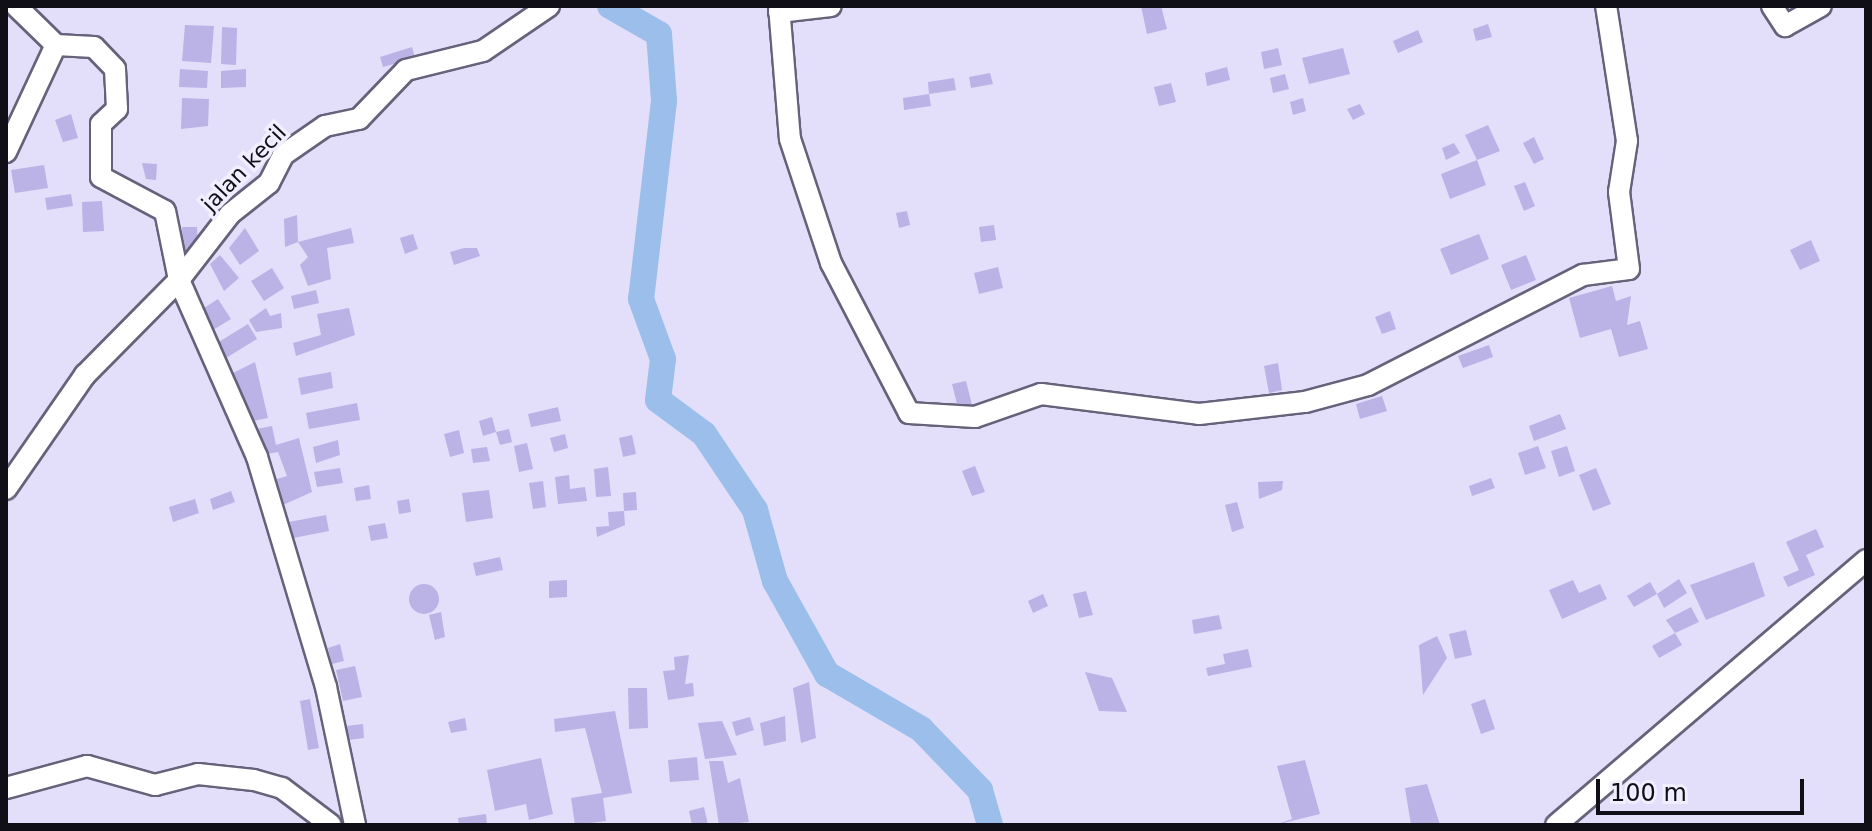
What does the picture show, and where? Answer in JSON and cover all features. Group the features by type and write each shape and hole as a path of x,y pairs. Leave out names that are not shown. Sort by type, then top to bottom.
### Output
{"street":[{"path":"16,6 56,45 94,47 115,69 117,109 101,124 101,177 161,206 179,280 257,457 326,687 355,825"},
{"name":"jalan kecil","path":"6,489 14,469 85,375 179,280 302,140 339,121 359,119 406,70 483,51 549,6"},
{"path":"831,6 779,9 790,139 831,263 909,413 975,417 1041,394 1199,414 1305,402 1368,385 1583,275 1629,269 1619,192 1627,141 1605,6"},
{"path":"1772,6 1785,26 1821,6"},
{"path":"6,152 56,45"},
{"path":"1556,825 1866,560"},
{"path":"6,788 87,766 155,785 198,774 254,780 282,788 331,825"}],"building":[{"path":"1141,6 1161,6 1167,29 1147,34"},
{"path":"1488,24 1492,37 1476,41 1473,29"},
{"path":"185,25 214,26 211,63 182,61"},
{"path":"222,27 237,28 236,65 221,64"},
{"path":"1418,30 1423,42 1398,53 1393,41"},
{"path":"412,47 415,58 383,67 380,57"},
{"path":"1278,48 1282,65 1264,69 1261,52"},
{"path":"1343,48 1350,74 1309,84 1302,58"},
{"path":"1227,67 1230,80 1207,86 1205,73"},
{"path":"180,69 208,71 207,88 179,87"},
{"path":"246,69 246,87 221,88 221,71"},
{"path":"990,73 993,84 971,88 969,77"},
{"path":"1285,74 1289,89 1273,93 1270,78"},
{"path":"954,78 956,90 929,94 928,82"},
{"path":"1171,83 1176,102 1159,106 1154,87"},
{"path":"929,94 931,106 904,110 903,98"},
{"path":"182,98 209,99 208,126 181,129"},
{"path":"1303,98 1306,111 1293,115 1290,102"},
{"path":"1360,104 1365,114 1353,120 1347,109"},
{"path":"71,114 78,138 63,142 55,120"},
{"path":"1488,125 1500,151 1477,160 1465,135"},
{"path":"1534,137 1544,159 1534,164 1523,143"},
{"path":"1454,143 1460,153 1446,160 1442,148"},
{"path":"1477,160 1486,185 1450,199 1441,174"},
{"path":"142,163 157,164 156,180 146,179"},
{"path":"44,165 48,188 15,193 11,170"},
{"path":"1525,182 1535,206 1524,211 1514,186"},
{"path":"71,194 73,206 47,210 45,198"},
{"path":"102,201 104,231 83,232 82,202"},
{"path":"907,211 910,225 899,228 896,213"},
{"path":"297,215 298,242 285,247 284,219"},
{"path":"994,225 996,240 981,242 979,227"},
{"path":"182,227 197,227 198,250 183,250"},
{"path":"245,228 259,251 240,265 229,248"},
{"path":"351,228 354,243 327,248 331,279 308,286 300,265 308,257 298,242"},
{"path":"413,234 418,249 405,254 400,238"},
{"path":"1479,234 1489,259 1451,275 1440,249"},
{"path":"1811,240 1820,261 1800,270 1790,250"},
{"path":"477,248 480,256 454,265 450,252"},
{"path":"220,255 239,278 224,291 210,264"},
{"path":"1526,255 1536,280 1511,290 1501,265"},
{"path":"998,267 1003,288 979,294 974,273"},
{"path":"272,268 284,288 264,301 251,281"},
{"path":"1612,286 1616,301 1631,296 1627,325 1640,321 1648,349 1619,357 1611,329 1580,338 1569,298"},
{"path":"316,290 319,303 294,309 291,296"},
{"path":"218,299 231,319 213,330 201,310"},
{"path":"266,308 270,316 281,313 282,328 256,332 249,320"},
{"path":"349,308 355,335 296,356 293,343 321,335 317,314"},
{"path":"1390,311 1396,329 1382,334 1375,317"},
{"path":"248,324 257,339 226,358 217,343"},
{"path":"1489,345 1493,357 1463,368 1458,356"},
{"path":"255,362 268,418 253,421 233,373"},
{"path":"1278,363 1282,390 1269,393 1264,366"},
{"path":"331,372 333,388 301,395 298,378"},
{"path":"966,381 972,405 958,408 952,384"},
{"path":"1382,396 1387,411 1360,419 1356,404"},
{"path":"357,403 360,420 309,429 306,413"},
{"path":"558,407 561,421 531,427 528,414"},
{"path":"1560,414 1566,429 1534,441 1529,426"},
{"path":"492,417 496,432 483,436 479,421"},
{"path":"272,426 276,445 299,438 312,492 276,508 267,482 287,476 278,452 256,456 252,430"},
{"path":"509,429 512,442 500,445 496,432"},
{"path":"459,430 464,453 450,457 444,434"},
{"path":"565,434 568,448 554,452 550,438"},
{"path":"632,435 636,454 623,457 619,438"},
{"path":"338,440 340,455 316,463 313,447"},
{"path":"527,443 533,469 519,472 514,446"},
{"path":"1538,446 1546,468 1525,475 1518,453"},
{"path":"1567,446 1575,471 1559,477 1551,451"},
{"path":"487,447 490,461 473,463 471,449"},
{"path":"975,466 985,492 972,496 962,471"},
{"path":"608,467 611,496 596,497 594,469"},
{"path":"340,468 343,483 317,487 314,472"},
{"path":"1596,468 1611,504 1593,511 1579,475"},
{"path":"569,475 570,489 585,487 587,501 558,504 555,477"},
{"path":"1491,478 1495,488 1472,496 1469,486"},
{"path":"543,481 546,507 533,509 529,483"},
{"path":"1283,481 1282,490 1259,499 1258,482"},
{"path":"369,485 371,499 356,501 354,488"},
{"path":"489,490 493,518 466,522 462,493"},
{"path":"231,491 235,502 213,510 210,499"},
{"path":"636,492 637,510 624,511 623,493"},
{"path":"195,499 199,513 173,522 169,507"},
{"path":"409,499 411,512 399,514 397,501"},
{"path":"1237,502 1244,528 1232,532 1225,505"},
{"path":"624,511 625,525 597,537 596,527 609,526 608,512"},
{"path":"326,515 329,531 283,540 278,524"},
{"path":"385,523 388,538 371,541 368,526"},
{"path":"1816,529 1824,547 1806,555 1815,575 1788,587 1783,577 1799,570 1786,542"},
{"path":"500,557 503,570 476,576 473,563"},
{"path":"1754,562 1765,596 1706,620 1690,585"},
{"path":"1679,579 1687,593 1664,608 1657,594"},
{"path":"567,580 567,597 549,598 549,581"},
{"path":"1573,580 1579,593 1600,584 1607,599 1562,619 1549,590"},
{"path":"1650,582 1657,594 1634,607 1627,596"},
{"path":"424,584 435,588 439,599 435,610 424,614 413,610 409,599 413,588"},
{"path":"1086,591 1093,615 1079,618 1073,594"},
{"path":"1043,594 1048,606 1033,613 1028,601"},
{"path":"1691,607 1699,622 1675,633 1666,620"},
{"path":"441,612 445,637 435,640 429,615"},
{"path":"1219,615 1222,629 1194,634 1192,620"},
{"path":"1466,630 1472,655 1455,659 1449,634"},
{"path":"1675,633 1682,645 1659,658 1652,646"},
{"path":"1437,636 1447,658 1423,695 1419,645"},
{"path":"340,644 344,661 332,664 328,648"},
{"path":"1248,649 1252,667 1208,676 1206,668 1225,664 1223,654"},
{"path":"689,655 685,684 693,683 694,696 668,700 663,671 675,670 674,657"},
{"path":"355,666 362,697 343,701 336,670"},
{"path":"1085,672 1112,678 1127,712 1099,711"},
{"path":"809,682 816,738 801,743 793,688"},
{"path":"628,688 647,688 648,728 629,729"},
{"path":"310,699 319,748 308,750 300,701"},
{"path":"1485,699 1495,729 1481,734 1471,704"},
{"path":"615,711 632,793 603,798 606,821 575,825 571,798 602,793 585,728 555,732 554,719"},
{"path":"785,716 786,741 764,746 760,723"},
{"path":"750,717 754,730 736,736 732,722"},
{"path":"465,718 467,730 451,733 448,722"},
{"path":"722,721 737,755 705,759 698,723"},
{"path":"363,724 364,738 348,740 347,726"},
{"path":"697,757 699,780 670,782 668,760"},
{"path":"541,758 553,814 529,820 526,804 495,811 487,770"},
{"path":"1305,760 1320,814 1275,825 1292,819 1277,766"},
{"path":"709,761 723,761 728,783 740,778 749,822 719,825"},
{"path":"1427,784 1440,825 1411,825 1405,788"},
{"path":"704,807 708,825 692,825 689,811"},
{"path":"486,814 487,825 459,825 458,818"}],"waterway":[{"path":"610,6 659,34 664,101 641,299 663,359 658,400 704,434 755,510 775,581 827,674 921,729 980,790 990,825"}]}
